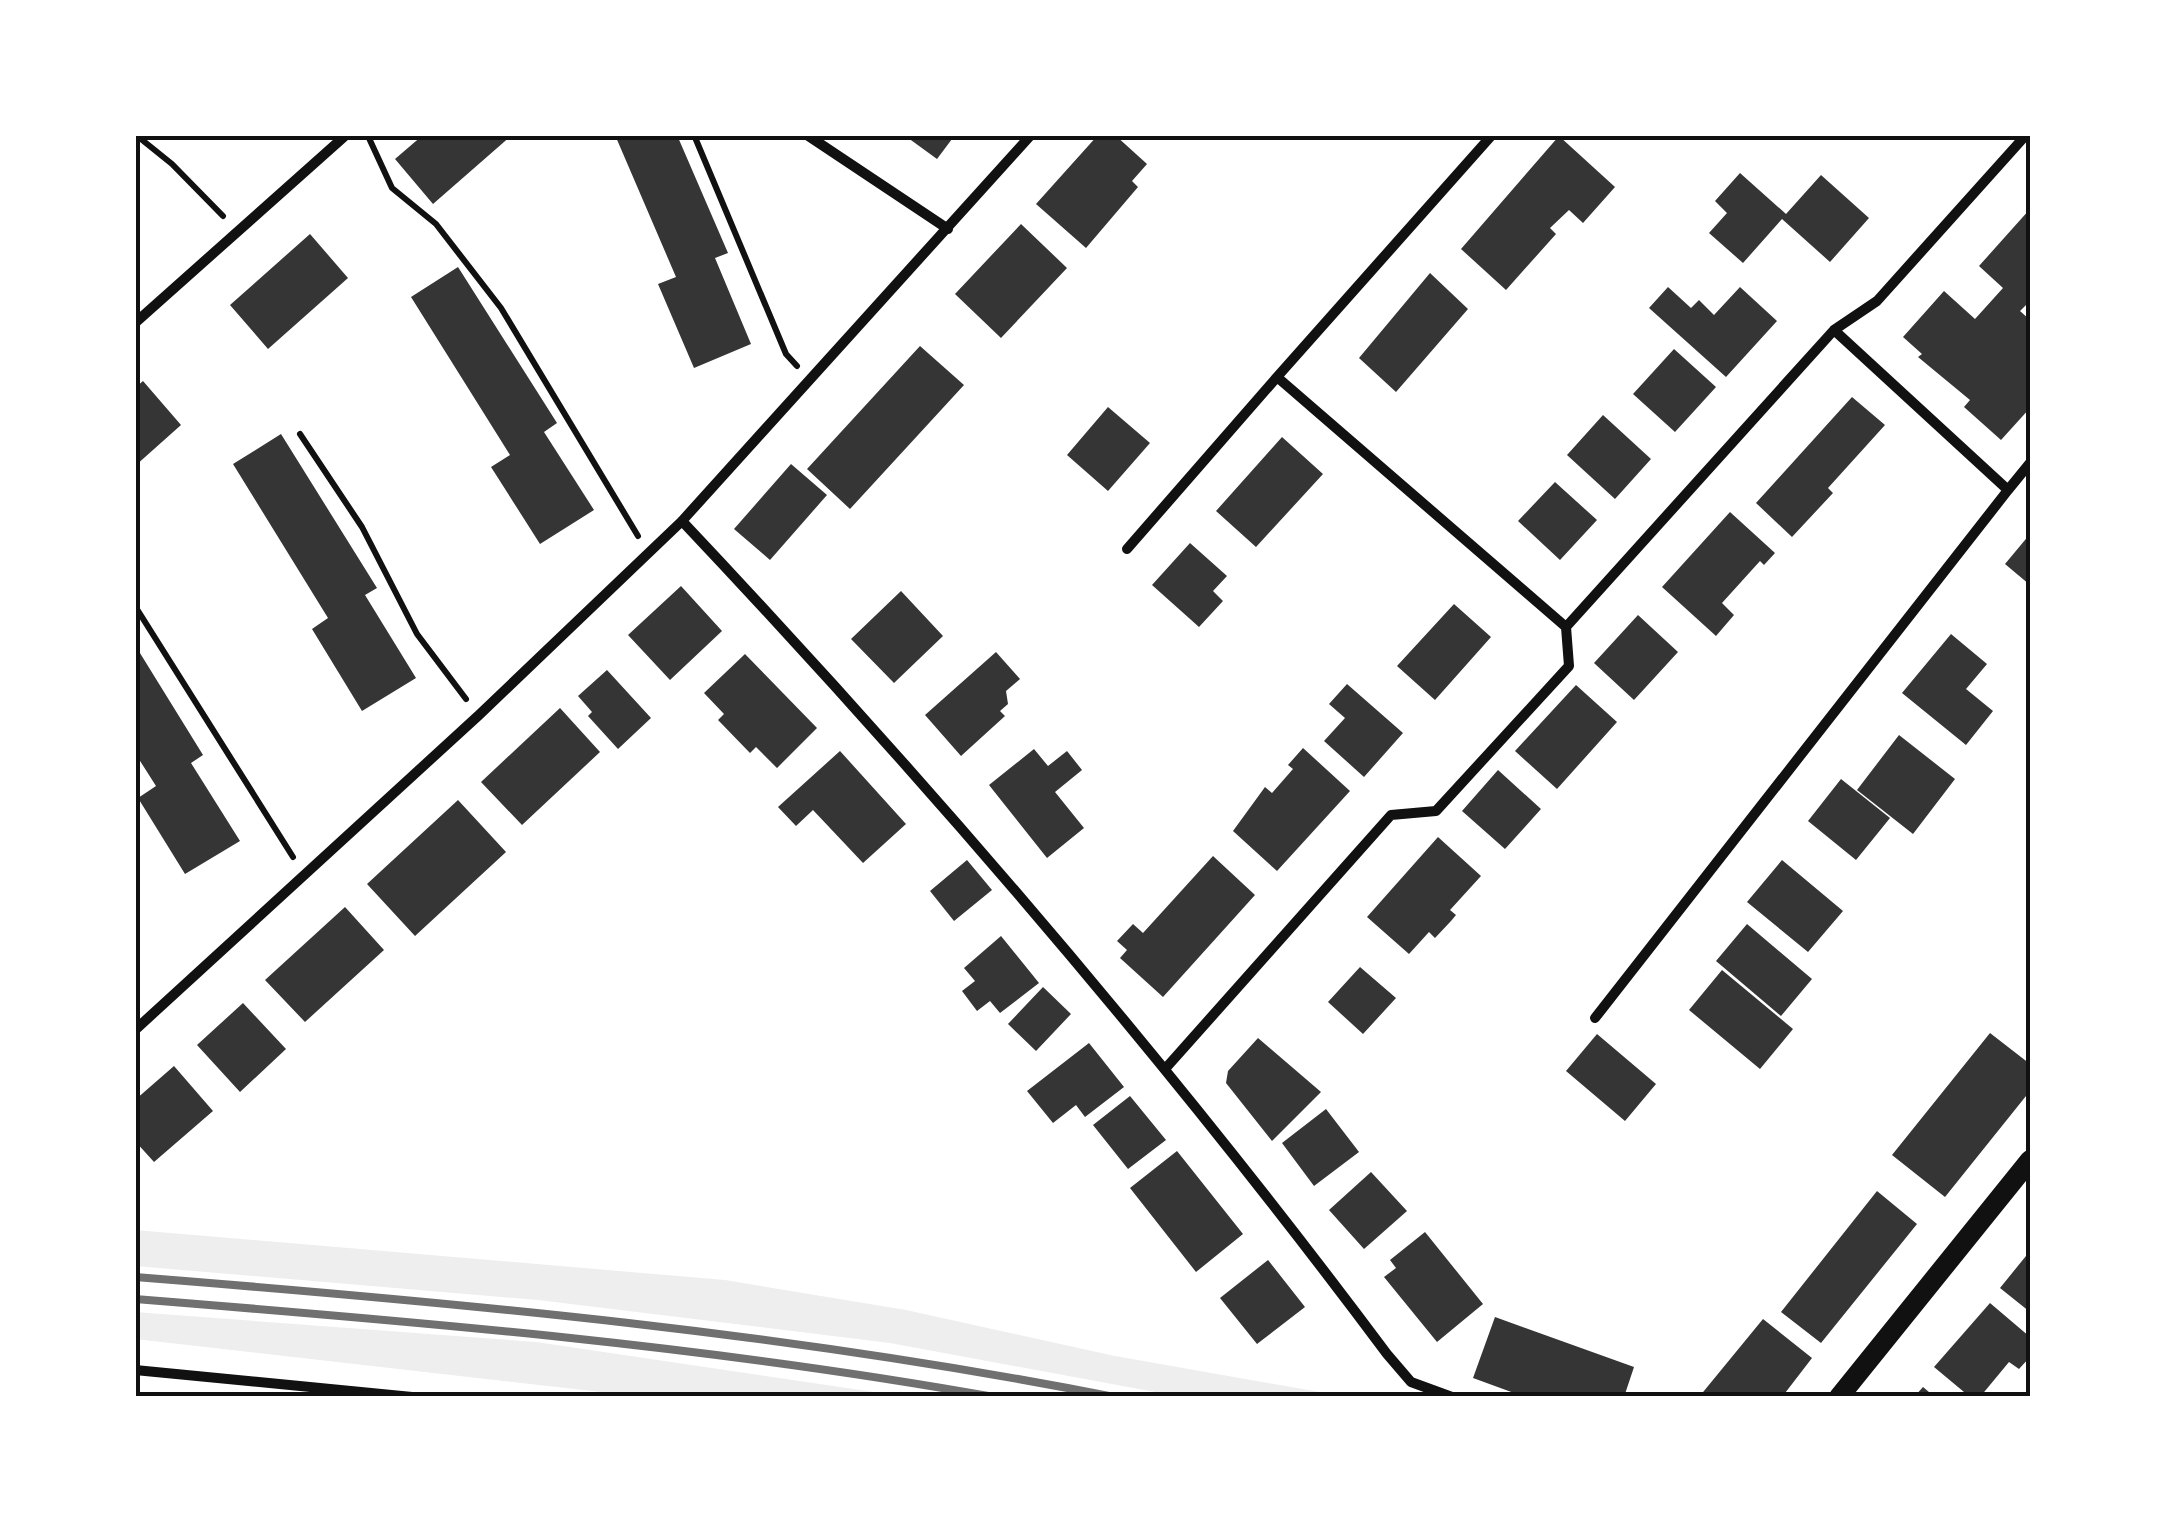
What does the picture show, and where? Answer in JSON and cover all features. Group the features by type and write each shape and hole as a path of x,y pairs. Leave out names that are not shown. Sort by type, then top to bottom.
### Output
{"main road":[{"path":"1838,1397 2030,1160"}],"street":[{"path":"135,322 346,135"},
{"path":"807,135 948,229"},
{"path":"135,1030 479,715 682,521 1031,135"},
{"path":"1126,549 1492,135"},
{"path":"1566,626 1834,330 1877,301 2026,135"},
{"path":"1834,330 2008,490"},
{"path":"1165,1068 1391,815 1436,811 1570,666 1566,626 1278,377"},
{"path":"1594,1018 2030,463"},
{"path":"682,521 979,844 1165,1068 1386,1354 1411,1382 1452,1397"},
{"path":"135,1370 412,1397"}],"path":[{"path":"136,135 172,164 237,232"},
{"path":"368,135 392,188 436,224 501,308 591,465 649,553"},
{"path":"694,135 786,354 811,381"},
{"path":"300,434 362,527 417,634 479,715"},
{"path":"135,606 304,875"}],"shaded area":[{"path":"135,1230 725,1280 906,1310 1115,1356 1348,1397 1182,1397 890,1343 538,1300 135,1266"},
{"path":"135,1312 536,1342 908,1397 645,1397 135,1339"}],"building":[{"path":"423,135 512,135 433,204 395,159"},
{"path":"615,135 677,135 728,253 715,258 751,344 694,368 658,284 676,277"},
{"path":"904,135 955,135 937,159"},
{"path":"1098,135 1115,135 1147,164 1132,181 1138,187 1086,248 1036,204"},
{"path":"1559,136 1615,187 1583,223 1569,210 1550,228 1556,234 1506,290 1461,249"},
{"path":"1740,173 1786,214 1821,175 1869,218 1830,262 1782,219 1743,263 1709,233 1727,213 1715,201"},
{"path":"2030,209 2030,301 2020,311 2030,320 2030,408 2001,440 1964,407 1970,400 1918,357 1922,354 1903,337 1944,291 1975,319 2003,288 1979,266"},
{"path":"1021,224 1067,268 1001,338 955,294"},
{"path":"310,234 348,278 268,349 230,305"},
{"path":"458,267 557,423 544,432 594,510 540,544 491,467 510,455 411,297"},
{"path":"1430,273 1468,309 1396,392 1359,358"},
{"path":"1668,287 1691,308 1699,300 1714,315 1740,287 1777,321 1726,377 1649,308"},
{"path":"920,346 964,385 850,509 807,469"},
{"path":"1674,349 1716,387 1675,432 1633,394"},
{"path":"143,381 181,425 135,466 135,388"},
{"path":"1852,397 1885,425 1828,488 1833,493 1792,537 1756,503"},
{"path":"1108,407 1150,443 1108,491 1067,455"},
{"path":"1603,415 1651,459 1615,499 1567,455"},
{"path":"281,434 377,588 365,595 416,678 362,711 312,629 328,618 233,464"},
{"path":"1282,437 1323,474 1256,547 1216,511"},
{"path":"791,464 827,495 770,560 734,529"},
{"path":"1555,482 1597,520 1560,560 1518,521"},
{"path":"1730,512 1775,553 1764,565 1760,561 1722,603 1734,615 1716,636 1662,587"},
{"path":"2030,534 2030,585 2005,564"},
{"path":"1190,543 1227,576 1213,591 1223,601 1199,627 1152,585"},
{"path":"681,586 722,631 670,680 628,635"},
{"path":"901,591 943,636 894,683 851,639"},
{"path":"1454,604 1491,637 1435,700 1397,666"},
{"path":"1638,615 1678,652 1634,700 1594,663"},
{"path":"1951,634 1987,664 1966,689 1993,711 1966,745 1902,693"},
{"path":"135,645 203,755 191,763 240,841 185,874 138,798 156,786 135,753"},
{"path":"996,652 1020,679 1006,691 1008,704 1000,711 1005,716 961,756 925,715"},
{"path":"745,654 817,728 777,768 756,747 750,753 718,720 724,714 704,693"},
{"path":"607,670 651,718 618,749 588,716 592,712 578,696"},
{"path":"1347,684 1403,733 1364,777 1324,741 1345,718 1329,704"},
{"path":"1576,685 1617,722 1557,789 1515,751"},
{"path":"560,708 600,752 522,825 481,782"},
{"path":"1899,735 1955,779 1913,834 1857,790"},
{"path":"1303,748 1350,791 1277,871 1233,831 1265,787 1272,793 1293,769 1288,765"},
{"path":"1034,749 1048,766 1067,751 1082,770 1055,792 1084,828 1047,858 989,785"},
{"path":"840,751 906,824 863,863 813,810 796,826 778,807"},
{"path":"1498,770 1541,809 1505,849 1462,811"},
{"path":"1841,779 1890,818 1856,860 1808,821"},
{"path":"458,800 506,852 415,936 367,884"},
{"path":"1438,837 1481,876 1450,910 1456,915 1451,921 1435,938 1429,932 1409,954 1367,917"},
{"path":"1213,856 1255,895 1163,997 1120,958 1127,950 1117,941 1133,924 1143,933"},
{"path":"967,860 992,890 954,921 930,891"},
{"path":"1782,860 1843,911 1808,952 1747,902"},
{"path":"345,907 384,950 305,1022 265,980"},
{"path":"1747,924 1812,979 1781,1016 1716,961"},
{"path":"1001,936 1039,983 1000,1013 990,1001 977,1011 962,991 975,981 964,968"},
{"path":"1360,967 1396,998 1363,1034 1328,1002"},
{"path":"1722,970 1793,1029 1760,1069 1689,1010"},
{"path":"1043,987 1071,1014 1036,1051 1008,1024"},
{"path":"243,1003 286,1049 240,1092 197,1045"},
{"path":"1990,1033 2030,1064 2030,1091 1945,1197 1892,1155"},
{"path":"1597,1034 1656,1084 1625,1121 1566,1071"},
{"path":"1258,1038 1321,1092 1272,1141 1226,1083 1228,1071"},
{"path":"1089,1043 1124,1087 1085,1117 1076,1105 1053,1123 1027,1091"},
{"path":"174,1066 213,1111 154,1162 135,1141 135,1100"},
{"path":"1130,1096 1166,1140 1128,1169 1093,1125"},
{"path":"1326,1109 1359,1152 1314,1186 1282,1143"},
{"path":"1177,1151 1243,1234 1196,1272 1130,1188"},
{"path":"1371,1172 1407,1211 1364,1249 1329,1210"},
{"path":"1877,1191 1917,1224 1821,1343 1781,1312"},
{"path":"1425,1232 1483,1304 1437,1342 1384,1277 1396,1268 1390,1260"},
{"path":"2030,1251 2030,1312 2000,1288"},
{"path":"1268,1260 1305,1307 1257,1344 1220,1298"},
{"path":"1990,1303 2030,1337 2030,1357 2019,1369 2009,1362 1980,1397 1970,1397 1934,1367"},
{"path":"1495,1317 1634,1367 1624,1397 1525,1397 1473,1378"},
{"path":"1763,1319 1812,1358 1782,1397 1699,1397"},
{"path":"1923,1387 1935,1397 1914,1397"}],"railway":[{"path":"135,1277 381,1298 749,1338 1114,1397"},
{"path":"135,1299 673,1350 994,1397"}]}
